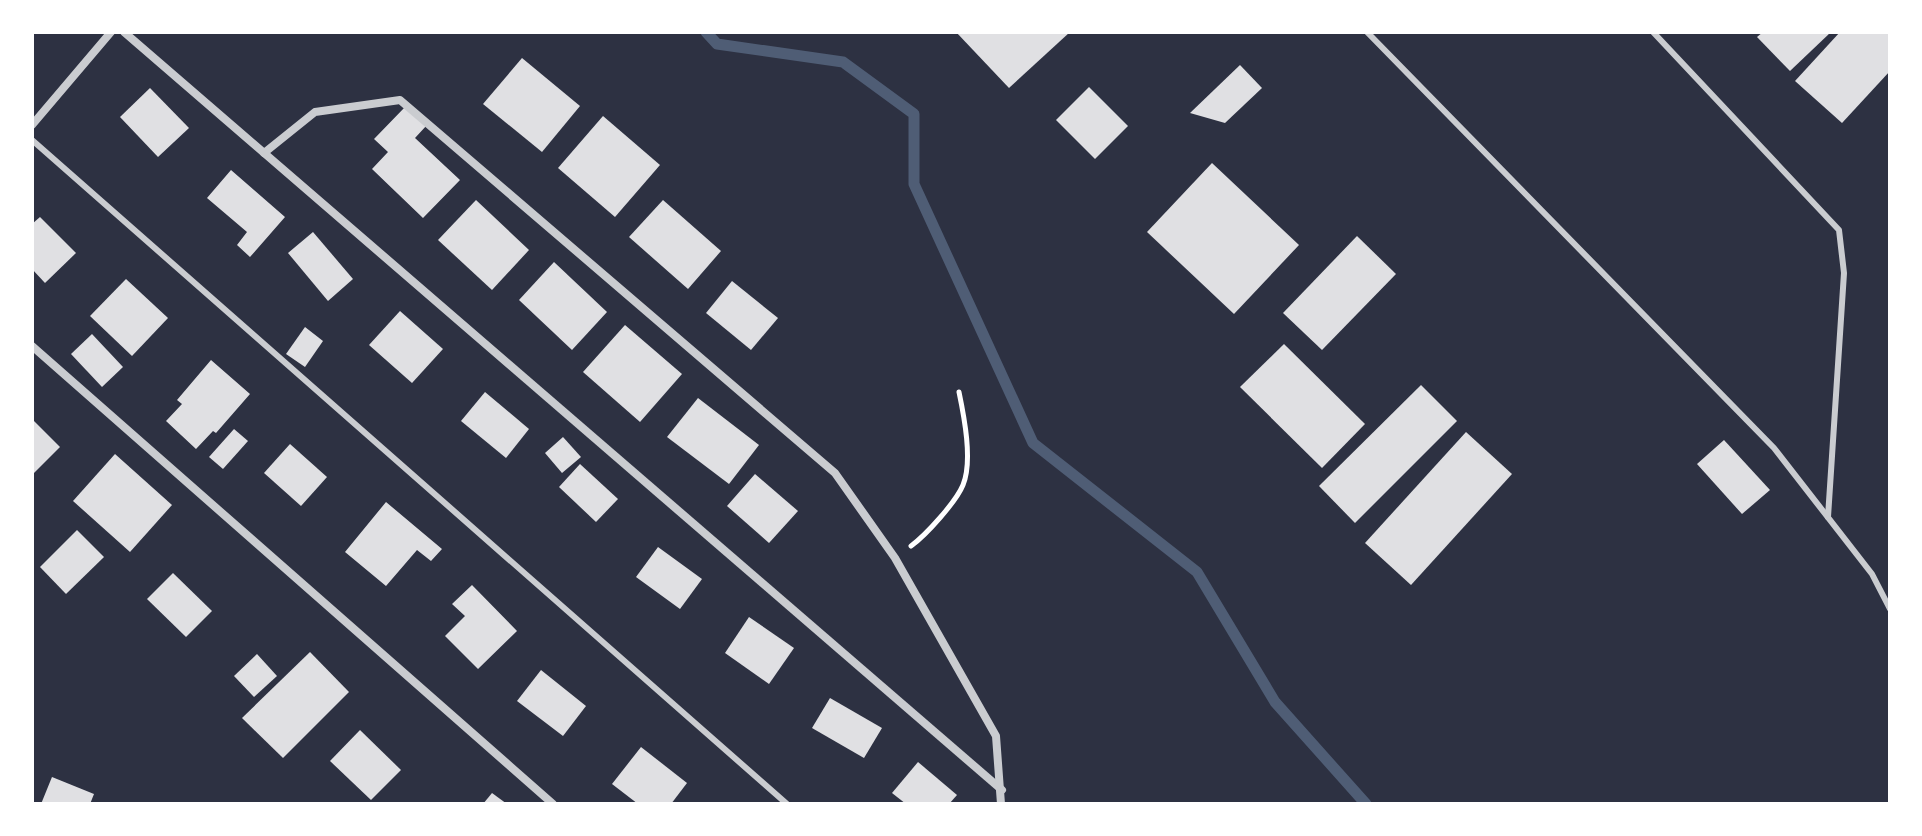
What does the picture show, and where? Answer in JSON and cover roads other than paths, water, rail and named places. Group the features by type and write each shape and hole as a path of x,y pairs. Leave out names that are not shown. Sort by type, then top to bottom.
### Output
{"street":[{"path":"32,125 111,32"},
{"path":"124,32 1002,790"},
{"path":"264,153 315,112 400,100 835,473 895,558 996,736 1001,804"},
{"path":"32,346 553,804"}],"lane":[{"path":"1367,32 1774,448 1872,574 1890,609"},
{"path":"1653,32 1839,230 1844,273 1828,517"},
{"path":"32,140 787,804"}],"waterway":[{"path":"706,32 717,44 843,62 914,114 914,184 1033,443 1197,572 1275,702 1366,804"}]}
